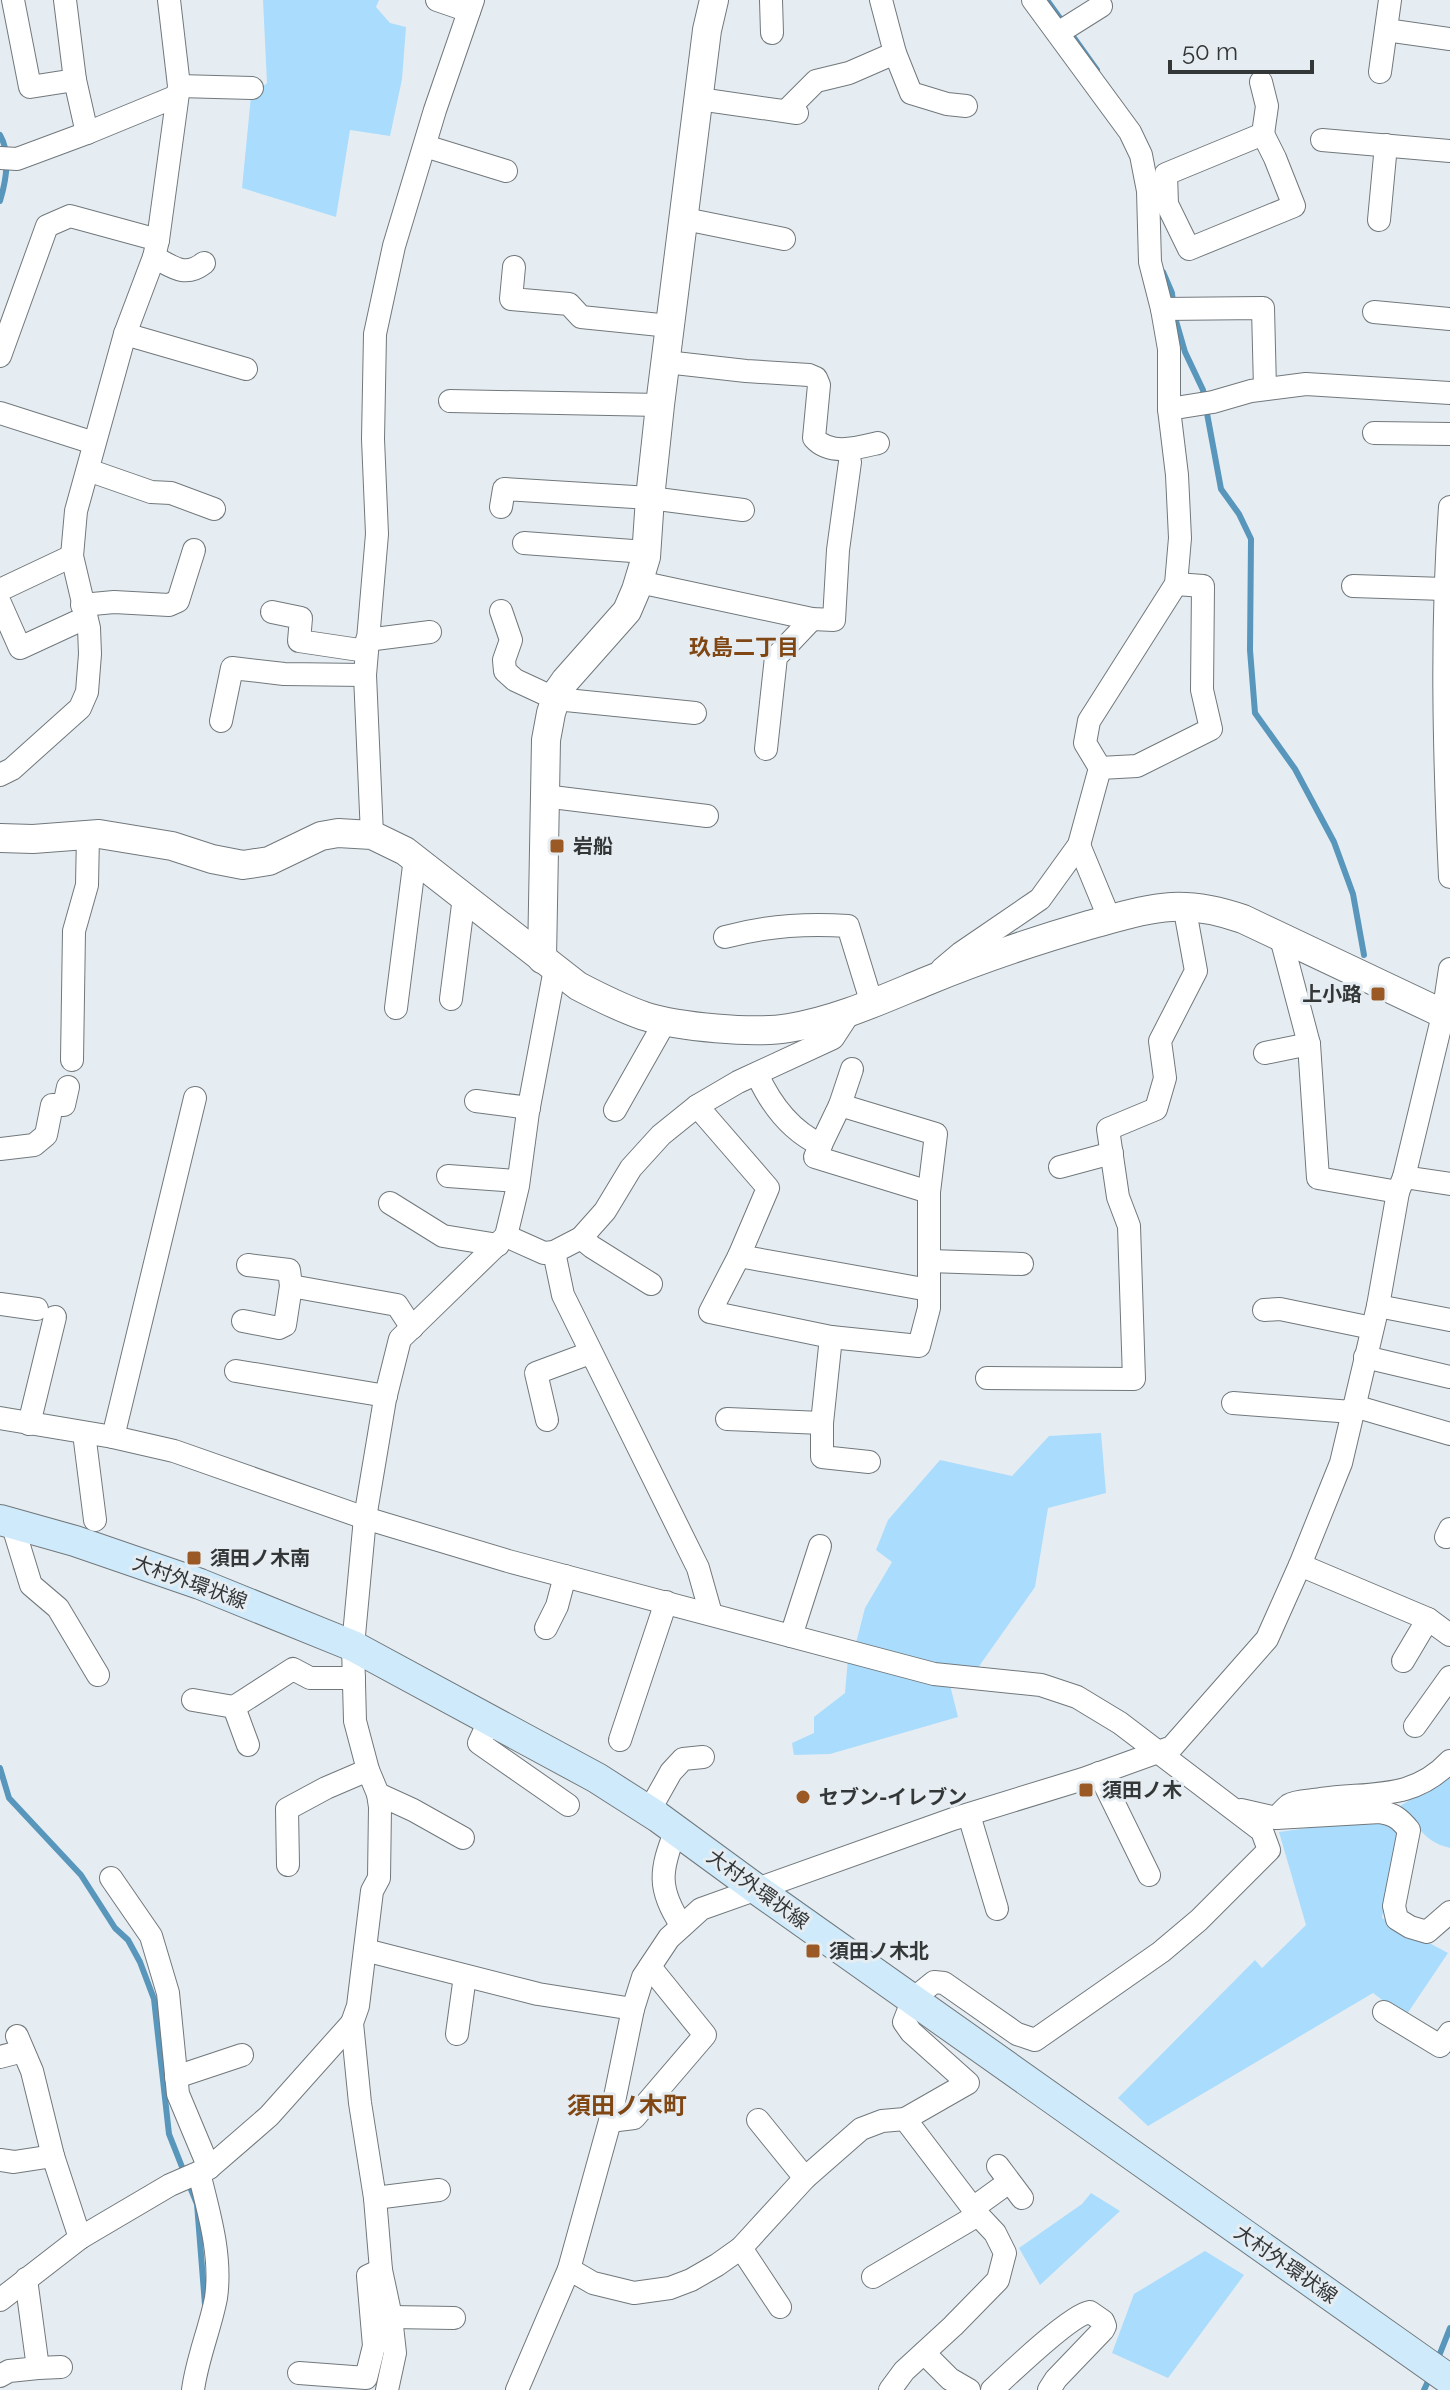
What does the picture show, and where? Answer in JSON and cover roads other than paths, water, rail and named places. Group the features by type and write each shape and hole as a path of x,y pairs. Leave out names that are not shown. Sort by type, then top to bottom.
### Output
{"main road":[{"name":"大村外環状線","path":"6,1521 192,1581 353,1646 574,1764 649,1811 1450,2380"}],"street":[{"path":"13,0 30,87 75,80"},
{"path":"65,0 75,80 87,133"},
{"path":"0,775 12,769 80,708 87,692 89,628 72,556 76,511 125,334 156,249 178,91 169,0"},
{"path":"372,835 365,682 377,534 373,439 375,334 394,246 471,5 437,0"},
{"path":"0,2300 80,2238 170,2185 201,2172 269,2116 352,2023 358,2006 372,1891 379,1878 378,1794 355,1721 353,1646 365,1518 386,1396 400,1339 502,1241 518,1181 549,964 544,796 546,740 556,699 565,681 627,611 639,582 646,552 660,405 707,30 714,0"},
{"path":"771,0 772,33"},
{"path":"881,0 895,53 911,93 947,104 966,106"},
{"path":"1380,72 1390,0"},
{"path":"1037,2 1130,132 1141,155 1148,191 1155,208 1189,249 1294,206 1263,134 1267,106 1261,82"},
{"path":"1059,32 1101,6"},
{"path":"1386,30 1450,39"},
{"path":"699,99 794,113 816,81 849,73 895,53"},
{"path":"8,159 87,133 178,91 252,88"},
{"path":"928,980 961,953 1040,899 1079,845 1100,768 1085,743 1089,721 1176,584 1180,538 1169,409 1173,309 1150,262 1155,208 1166,174 1263,134"},
{"path":"1322,140 1450,151"},
{"path":"1379,220 1386,145"},
{"path":"425,146 506,171"},
{"path":"0,356 47,226 70,216 156,249 184,272 204,263"},
{"path":"685,219 784,239"},
{"path":"514,267 511,299 569,304 581,317 670,326"},
{"path":"1173,309 1263,308 1265,389"},
{"path":"1374,312 1450,319"},
{"path":"125,334 246,369"},
{"path":"666,362 809,375 816,378 819,385 814,438 818,443 848,450 878,443"},
{"path":"1169,409 1251,391 1306,384 1450,393"},
{"path":"450,401 660,405"},
{"path":"2,420 94,443"},
{"path":"1374,433 1450,434"},
{"path":"639,582 812,619 834,620 838,550 850,462"},
{"path":"88,470 151,492 171,493 214,509"},
{"path":"501,507 504,489 650,498 743,510"},
{"path":"1450,507 1444,589 1448,650 1450,877"},
{"path":"524,543 646,552"},
{"path":"0,603 20,648 84,611 114,602 169,605 178,601 194,550"},
{"path":"0,590 72,556"},
{"path":"1100,768 1137,766 1211,729 1202,690 1203,586 1176,584"},
{"path":"1353,586 1444,589"},
{"path":"501,611 511,640 504,660 505,671 515,680 556,699 695,713"},
{"path":"272,612 301,618 299,641 367,645 430,632"},
{"path":"766,749 776,657 812,619"},
{"path":"221,721 232,668 365,682"},
{"path":"308,689 365,682"},
{"path":"544,796 707,816"},
{"path":"0,838 88,835 135,838 243,865 269,861 321,836 338,833 372,835 415,858 578,986 609,1003 647,1017 705,1027 760,1031 790,1028 861,1008 1018,945 1146,910 1184,905 1228,914 1447,1016"},
{"path":"72,1060 74,931 87,885 88,835"},
{"path":"1079,845 1110,920"},
{"path":"396,1008 415,858"},
{"path":"451,999 464,897"},
{"path":"987,1378 1010,1389 1134,1379 1129,1226 1118,1197 1108,1129 1156,1109 1165,1078 1160,1041 1196,971 1184,905"},
{"path":"725,937 756,928 820,924 848,926 861,1008"},
{"path":"1281,938 1309,1044 1318,1178 1401,1185 1450,1184"},
{"path":"517,2390 569,2269 610,2121 633,2009 643,1977 669,1938 701,1909 755,1888 1172,1747 1267,1639 1341,1463 1375,1317 1401,1185 1447,1016 1450,969"},
{"path":"390,1203 443,1236 502,1241 544,1253 554,1252 581,1238 605,1211 631,1168 661,1135 697,1106 833,1038 861,1008"},
{"path":"615,1110 666,1020"},
{"path":"1265,1053 1309,1044"},
{"path":"852,1069 840,1105 815,1157 929,1192"},
{"path":"757,1074 764,1091 788,1122 801,1135 821,1145"},
{"path":"0,1149 34,1145 46,1135 52,1105 64,1105 68,1087"},
{"path":"113,1437 195,1098"},
{"path":"476,1101 529,1108"},
{"path":"697,1106 768,1188 739,1256 710,1312 831,1337 919,1346 929,1308 929,1192 936,1134 840,1105"},
{"path":"1060,1167 1112,1153"},
{"path":"448,1176 518,1181"},
{"path":"581,1238 651,1284"},
{"path":"554,1252 563,1295 698,1568 711,1614"},
{"path":"739,1256 929,1290"},
{"path":"929,1261 1022,1264"},
{"path":"243,1321 279,1328 285,1325 291,1286 289,1270 248,1265"},
{"path":"291,1286 397,1305 412,1328"},
{"path":"0,1304 46,1313 29,1424"},
{"path":"1264,1310 1450,1320"},
{"path":"831,1337 822,1423 822,1457 869,1462"},
{"path":"547,1420 536,1373 590,1353"},
{"path":"1365,1357 1450,1377"},
{"path":"236,1371 386,1396"},
{"path":"1242,1412 1353,1409 1450,1434"},
{"path":"0,1418 174,1451 365,1518 565,1576 934,1674 1041,1685 1077,1697 1120,1723 1262,1831 1269,1850 1199,1920 1161,1952 1035,2040 1017,2034 944,1983 934,1982 913,1999 904,2022 911,2032 968,2083 905,2119 882,2121 861,2129 805,2178 741,2248 717,2265 670,2288 634,2293 593,2283 569,2269"},
{"path":"727,1419 822,1423"},
{"path":"84,1433 95,1520"},
{"path":"6,1521 31,1585 58,1608 98,1675"},
{"path":"791,1636 820,1546"},
{"path":"1300,1565 1428,1619 1450,1635"},
{"path":"546,1628 557,1606 565,1576"},
{"path":"620,1740 666,1602"},
{"path":"1403,1661 1428,1619"},
{"path":"193,1700 234,1707 293,1669 310,1678 354,1678"},
{"path":"1415,1726 1450,1677"},
{"path":"234,1707 248,1745"},
{"path":"490,1719 479,1743 568,1805"},
{"path":"649,1811 671,1772 683,1759 703,1757"},
{"path":"1276,1818 1290,1804 1348,1796 1395,1794 1437,1774 1450,1761"},
{"path":"288,1865 287,1809 368,1770"},
{"path":"1099,1773 1149,1875"},
{"path":"378,1794 463,1838"},
{"path":"1231,1808 1276,1818 1380,1812 1393,1814 1409,1830 1394,1906 1397,1919 1427,1932 1450,1912"},
{"path":"969,1815 997,1909"},
{"path":"676,1830 665,1858 663,1886 671,1910 682,1926"},
{"path":"111,1878 151,1936 168,1993 178,2094 201,2172 217,2256 216,2295 193,2390"},
{"path":"365,1950 538,1994 633,2009"},
{"path":"610,2121 634,2118 705,2035 650,1967"},
{"path":"457,2034 465,1976"},
{"path":"1384,2012 1440,2046 1450,2033"},
{"path":"352,2023 360,2103 375,2198 381,2270 395,2353 387,2390"},
{"path":"0,2057 20,2044 32,2071 53,2156 80,2238"},
{"path":"176,2077 242,2055"},
{"path":"890,2390 904,2371 998,2280 1005,2253 995,2233 975,2212 905,2119"},
{"path":"758,2120 805,2178"},
{"path":"0,2160 14,2162 53,2156"},
{"path":"873,2277 975,2212 1010,2182"},
{"path":"375,2198 439,2190"},
{"path":"741,2248 780,2307"},
{"path":"299,2373 366,2378 374,2346 368,2276 381,2270"},
{"path":"0,2376 9,2371 50,2367 26,2279"},
{"path":"992,2390 1080,2315 1090,2312 1103,2321 1103,2330 1049,2390"},
{"path":"391,2317 454,2318"},
{"path":"924,2353 950,2379 969,2390"}],"waterway":[{"path":"1047,0 1097,70"},
{"path":"0,135 6,159 6,176 0,201"},
{"path":"1163,272 1173,303"},
{"path":"1174,314 1185,352 1204,397"},
{"path":"1206,408 1221,489 1239,514 1251,539 1250,650 1255,713 1295,769 1334,842 1353,894 1364,955"},
{"path":"0,1768 9,1798 81,1875 115,1928 128,1940 140,1962 154,1999 169,2134 184,2172"},
{"path":"188,2182 197,2204 205,2305"},
{"path":"1437,2361 1450,2328"},
{"path":"1424,2390 1431,2375"}],"place":[{"name":"岩船","path":"557,846"},
{"name":"上小路","path":"1378,994"},
{"name":"須田ノ木南","path":"194,1558"},
{"name":"須田ノ木","path":"1086,1790"},
{"name":"セブン-イレブン","path":"803,1797"},
{"name":"須田ノ木北","path":"813,1951"}],"district":[{"name":"玖島二丁目","path":"744,647"},
{"name":"須田ノ木町","path":"627,2105"}]}
